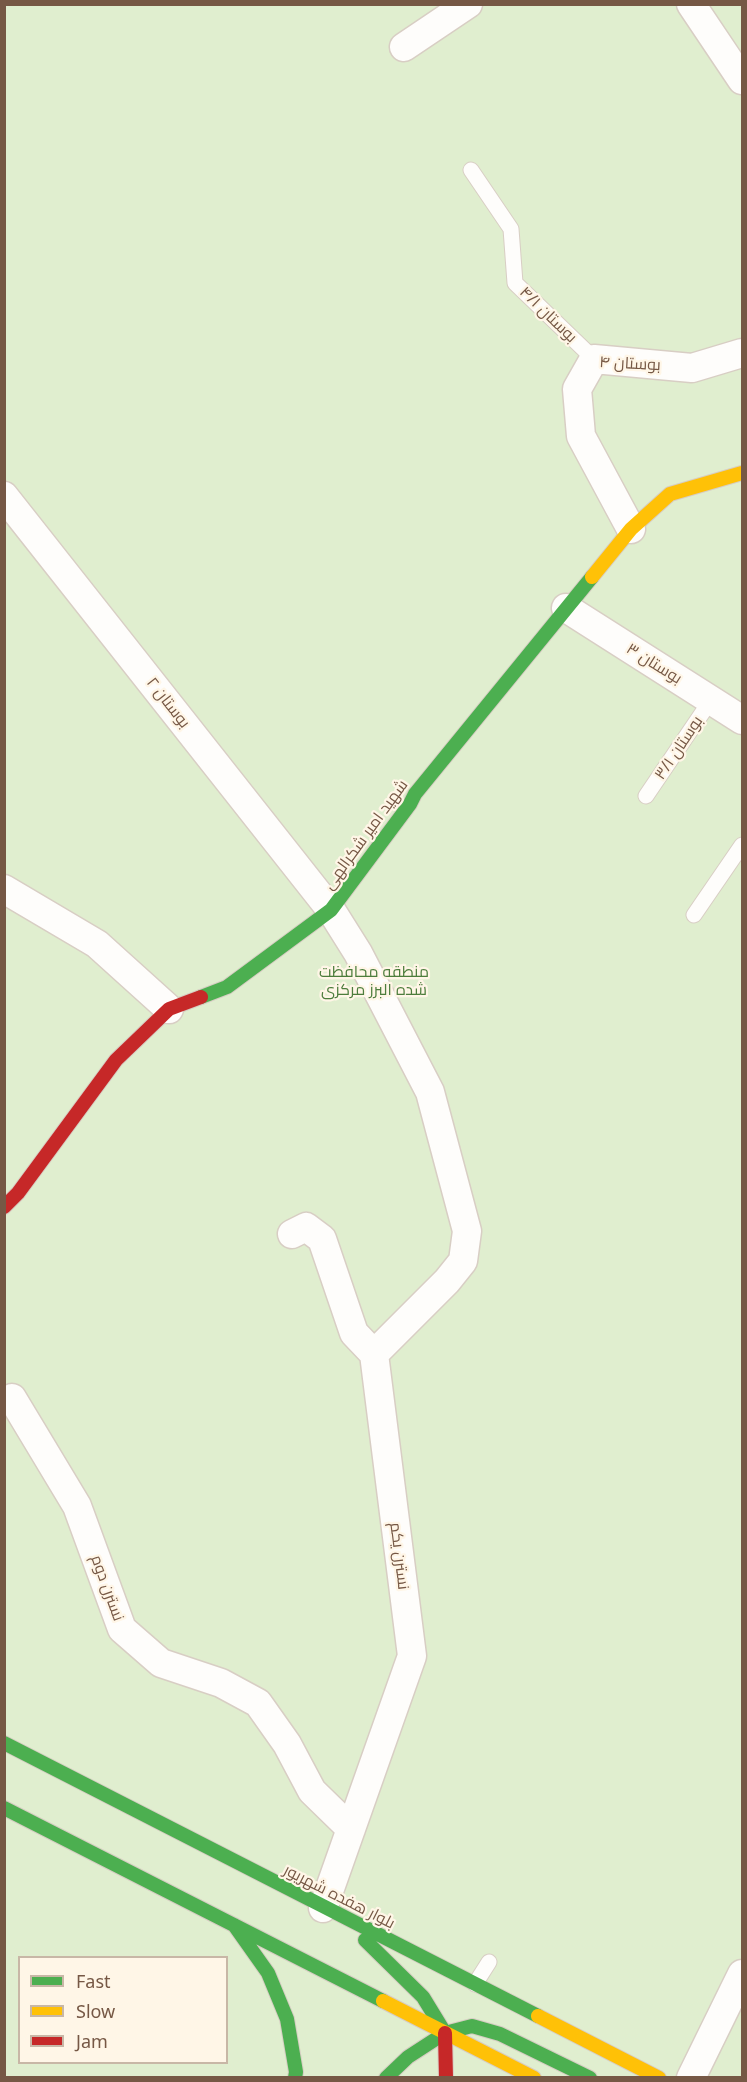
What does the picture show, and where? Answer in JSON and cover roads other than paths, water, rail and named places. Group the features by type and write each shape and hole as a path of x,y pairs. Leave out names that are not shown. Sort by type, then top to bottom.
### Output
{"main road":[{"name":"شهید امیر شکرالهی","path":"4,1207 18,1193 116,1060 169,1009 227,987 331,910 410,804 415,794 631,529 670,494 742,473"},
{"name":"بلوار هفده شهریور","path":"4,1743 659,2078"},
{"path":"4,1808 534,2078"},
{"path":"323,1908 373,1946 423,1997 445,2033 446,2078"},
{"path":"234,1925 268,1972 287,2019 295,2078"},
{"path":"386,2078 408,2057 445,2033 472,2026 500,2034 590,2078"}],"street":[{"path":"404,47 468,4"},
{"path":"693,5 742,80"},
{"name":"بوستان ۴","path":"631,529 581,436 577,389 594,359 692,368 742,353"},
{"name":"بوستان ۲","path":"4,496 331,910 358,953 430,1092 467,1231 463,1261 447,1281 374,1354"},
{"name":"بوستان ۳","path":"566,608 742,720"},
{"path":"4,889 97,944 169,1009"},
{"path":"292,1234 306,1227 322,1239 354,1334 374,1354"},
{"name":"نسترن یکم","path":"323,1908 412,1656 374,1354"},
{"name":"نسترن دوم","path":"12,1398 77,1506 122,1629 161,1663 221,1683 258,1703 287,1743 312,1791 351,1829"},
{"path":"691,2078 742,1974"}],"lane":[{"name":"بوستان ۴/۱","path":"471,170 511,229 515,283 594,359"},
{"name":"بوستان ۳/۱","path":"646,796 711,700"},
{"path":"694,915 742,845"},
{"path":"475,1984 489,1962"}],"park label":[{"name":"منطقه محافظت شده البرز مرکزی","path":"374,981"}]}
